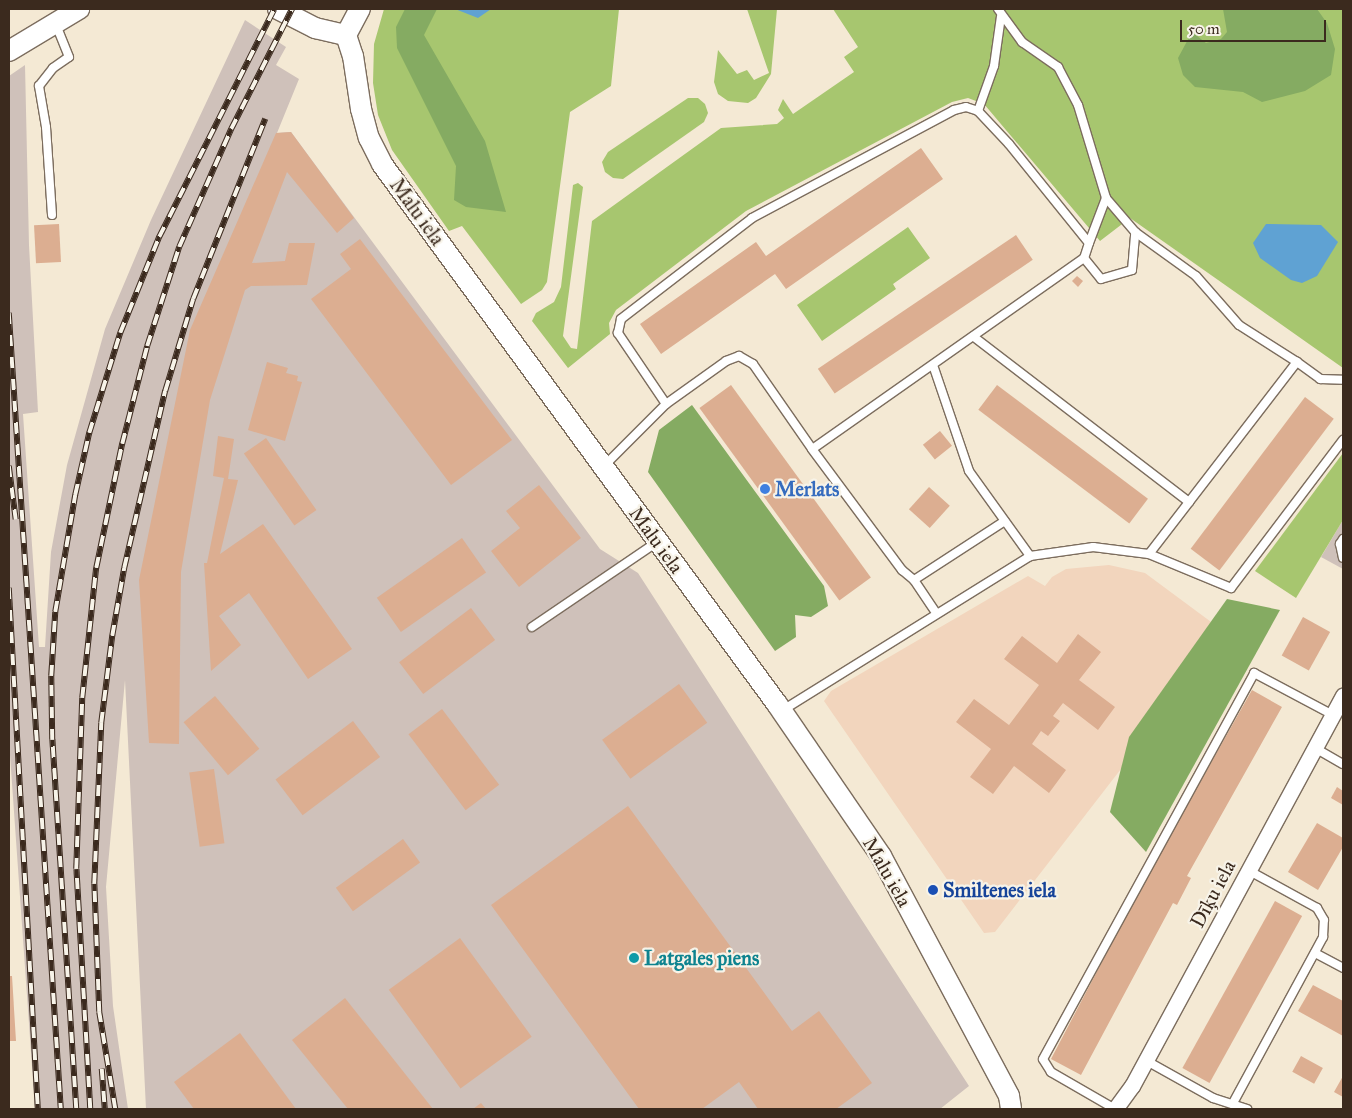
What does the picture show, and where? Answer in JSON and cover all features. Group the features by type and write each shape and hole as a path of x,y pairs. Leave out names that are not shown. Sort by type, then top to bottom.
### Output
{"street":[{"path":"9,51 79,9"},
{"path":"278,9 315,28 346,35 360,9"},
{"name":"Malu iela","path":"346,35 353,56 361,109 369,138 382,164 602,468 782,711 881,856 1008,1096 1011,1109"},
{"name":"Dīķu iela","path":"1115,1109 1145,1060 1343,695"}],"lane":[{"path":"978,111 994,66 1000,12"},
{"path":"1000,12 1022,42 1058,67 1078,105 1106,198 1136,232 1196,276 1239,325 1320,379 1343,380"},
{"path":"52,215 46,127 39,86 53,68 69,57 55,23"},
{"path":"666,404 618,332 621,319 752,218 954,110 966,107 978,111 1009,144 1089,243"},
{"path":"812,449 1084,258 1106,198"},
{"path":"1084,258 1101,279 1132,270 1136,232"},
{"path":"973,336 1189,502"},
{"path":"602,468 666,404 726,361 739,356 753,364 812,449 902,570 914,580 936,613"},
{"path":"1150,554 1297,362"},
{"path":"933,365 969,471 1030,556"},
{"path":"782,711 1030,556 1093,547 1150,554 1231,588 1343,440"},
{"path":"914,580 1005,521"},
{"path":"1343,539 1340,544 1343,558"},
{"path":"532,627 657,542"},
{"path":"1115,1109 1051,1072 1043,1059 1254,673 1333,715"},
{"path":"1315,748 1343,764"},
{"path":"1233,1102 1323,937 1324,920 1317,908 1248,870"},
{"path":"1315,953 1343,968"},
{"path":"1145,1060 1213,1098 1233,1102 1247,1109"}],"shaded area":[{"path":"245,20 286,47 276,65 299,79 277,133 291,132 600,549 638,573 969,1086 940,1109 146,1109 125,680 106,887 113,1006 128,1109 35,1109 9,741 9,76 25,65 29,245 38,412 23,414 39,647 45,647 51,552 67,465 105,329 151,220"},
{"path":"1343,520 1343,569 1321,557"},
{"path":"1109,565 1145,573 1226,633 995,932 984,933 824,701 831,691 1028,576 1045,586 1052,577 1066,569"}],"green space":[{"path":"384,9 619,9 611,86 570,112 547,282 542,290 521,304 462,226 449,231 392,150 378,115 373,83 374,44"},
{"path":"405,9 437,9 424,35 485,141 506,212 466,207 454,200 456,166 397,48 396,27"},
{"path":"747,9 777,9 771,74 756,98 748,103 728,101 718,94 714,82 718,50 737,74 747,70 754,80 769,73"},
{"path":"833,9 1343,9 1343,368 1130,218 1100,241 984,104 968,98 952,102 746,211 616,310 609,323 610,334 568,368 532,321 536,313 554,302 561,287 573,185 578,183 583,187 563,336 571,348 577,349 592,221 721,128 777,124 784,118 778,110 783,99 793,114 854,72 844,57 858,47"},
{"path":"1223,9 1317,9 1327,23 1335,49 1331,75 1305,91 1262,102 1243,92 1195,87 1183,75 1178,58 1192,32 1206,43 1221,39 1227,32"},
{"path":"688,98 698,98 705,104 708,113 704,122 623,179 613,178 605,172 602,162 608,152"},
{"path":"908,227 930,258 893,284 896,289 822,341 797,305"},
{"path":"692,405 824,586 828,606 811,617 795,615 796,637 775,651 648,472 659,430"},
{"path":"1343,453 1343,520 1296,598 1255,571"},
{"path":"1227,599 1280,610 1146,852 1110,812 1129,737"}],"water":[{"path":"455,9 491,9 478,18"},
{"path":"1266,224 1321,225 1338,242 1317,276 1302,283 1291,280 1260,258 1253,243"}],"building":[{"path":"291,132 354,218 337,233 287,172 252,263 285,261 289,243 315,243 307,285 251,286 245,290 210,400 181,572 179,744 149,743 139,580 190,330 276,133"},
{"path":"921,148 943,179 786,289 775,274 661,354 640,324 756,242 766,256"},
{"path":"59,224 61,262 36,263 34,225"},
{"path":"1016,235 1033,260 835,394 818,369"},
{"path":"360,239 512,440 451,485 311,299 351,269 340,254"},
{"path":"1077,276 1083,281 1078,287 1072,281"},
{"path":"267,362 288,368 286,373 298,376 297,381 302,382 285,441 248,430"},
{"path":"731,385 871,578 839,600 699,408"},
{"path":"997,385 1148,499 1129,524 978,410"},
{"path":"1305,397 1334,419 1219,570 1191,549"},
{"path":"940,431 952,446 935,460 923,445"},
{"path":"218,436 234,439 228,479 238,480 220,554 263,524 352,649 308,679 249,593 219,616 241,645 211,671 204,563 207,563 224,478 213,476"},
{"path":"266,438 316,510 294,526 244,453"},
{"path":"539,485 581,538 519,587 491,551 520,528 506,511"},
{"path":"929,487 950,506 930,528 909,509"},
{"path":"462,538 486,572 401,632 377,598"},
{"path":"471,608 495,640 423,694 399,662"},
{"path":"1303,617 1330,632 1309,671 1282,655"},
{"path":"1078,634 1101,652 1079,680 1115,707 1098,730 1063,703 1053,716 1060,721 1048,736 1041,731 1032,744 1066,770 1049,793 1014,766 993,794 970,777 991,749 956,722 974,699 1009,725 1039,685 1004,659 1022,636 1057,663"},
{"path":"679,684 707,723 630,779 602,740"},
{"path":"1252,690 1282,707 1187,876 1191,878 1177,905 1173,903 1081,1075 1051,1059 1146,878"},
{"path":"215,696 259,749 228,775 184,722"},
{"path":"442,709 499,785 466,810 408,734"},
{"path":"353,721 380,757 303,815 276,779"},
{"path":"214,769 224,843 200,847 189,772"},
{"path":"1337,787 1343,791 1343,805 1331,798"},
{"name":"Latgales piens","path":"628,806 792,1031 819,1011 872,1083 836,1109 758,1109 739,1082 702,1109 639,1109 491,905"},
{"path":"1317,823 1343,838 1343,847 1318,890 1288,872"},
{"path":"403,839 420,862 353,911 336,888"},
{"path":"1275,901 1302,916 1210,1083 1182,1068"},
{"path":"460,938 532,1037 461,1088 389,990"},
{"path":"9,976 12,976 16,1041 9,1041"},
{"path":"1313,985 1343,1001 1343,1036 1298,1011"},
{"path":"345,998 433,1109 348,1109 292,1040"},
{"path":"240,1033 296,1109 194,1109 174,1082"},
{"path":"1301,1056 1323,1068 1314,1084 1292,1072"},
{"path":"1343,1076 1343,1097 1334,1092"},
{"path":"481,1103 486,1109 473,1109"}],"railway":[{"path":"76,1109 52,740 51,676 55,612 75,495 89,433 120,333 159,237 274,9"},
{"path":"90,1109 76,869 82,698 96,568 122,444 147,346 179,247 231,129 292,9"},
{"path":"115,1109 99,1012 94,884 101,723 112,636 124,568 165,391 193,299 265,119"},
{"path":"9,313 61,1109"},
{"path":"9,466 16,520"},
{"path":"9,588 38,1109"},
{"path":"102,1069 105,1109"}],"place":[{"name":"Merlats","path":"765,489"},
{"name":"Smiltenes iela","path":"933,890"},
{"name":"Latgales piens","path":"634,958"}]}
